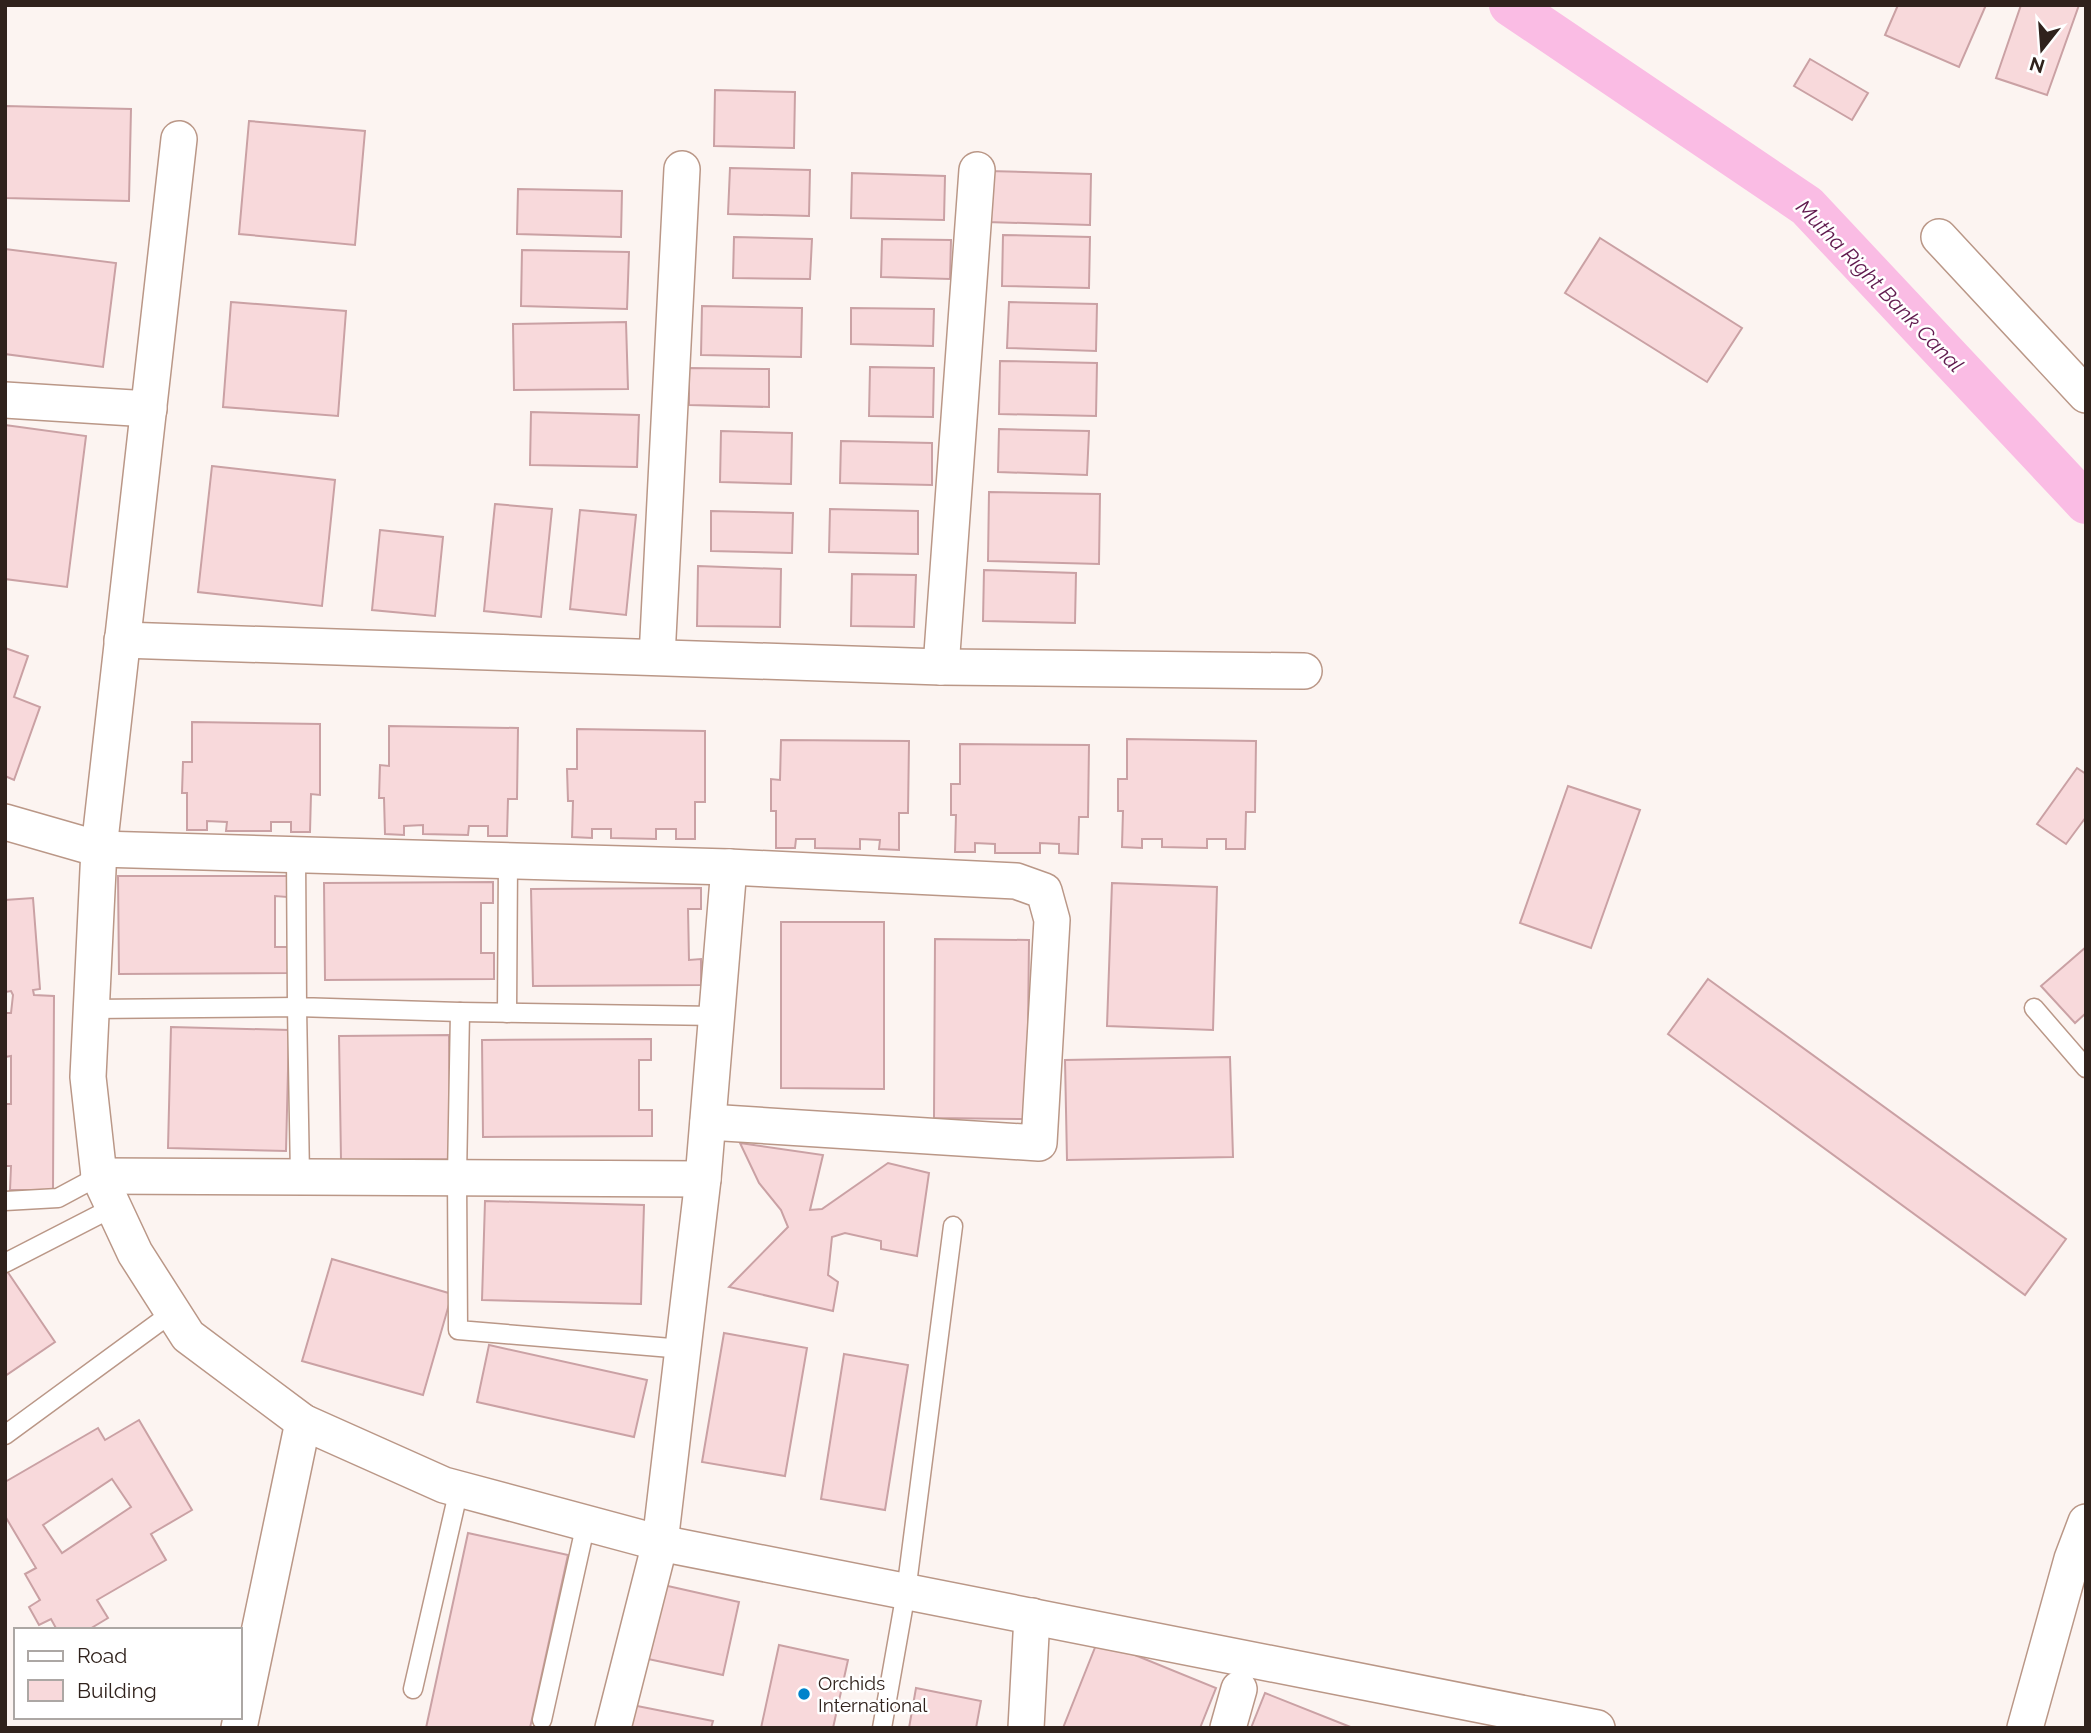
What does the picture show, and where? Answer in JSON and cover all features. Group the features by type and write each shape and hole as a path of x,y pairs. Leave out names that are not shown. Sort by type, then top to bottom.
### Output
{"street":[{"path":"179,139 99,849 88,1077 99,1175 135,1253 188,1336 303,1422 444,1485 660,1542 1598,1728"},
{"path":"657,657 682,169"},
{"path":"941,667 977,170"},
{"path":"1939,237 2086,395"},
{"path":"5,400 149,409"},
{"path":"122,640 941,667 1304,671"},
{"path":"5,822 99,849 729,867 1016,881 1044,891 1052,920 1039,1143 708,1122"},
{"path":"613,1728 660,1542 703,1179 729,867"},
{"path":"99,1175 703,1179"},
{"path":"242,1714 303,1422"},
{"path":"2025,1728 2072,1559 2086,1522"},
{"path":"1026,1728 1032,1616"},
{"path":"1228,1728 1239,1689"}],"lane":[{"path":"296,854 300,1176"},
{"path":"507,1013 508,860"},
{"path":"91,1009 297,1007 716,1016"},
{"path":"2034,1008 2086,1068"},
{"path":"460,1012 458,1330 682,1349"},
{"path":"5,1201 58,1198 99,1175"},
{"path":"5,1263 114,1207"},
{"path":"882,1728 906,1591 953,1226"},
{"path":"5,1435 173,1312"},
{"path":"413,1689 459,1489"},
{"path":"542,1720 586,1523"}],"building":[{"path":"1898,5 1986,5 1959,67 1885,35"},
{"path":"2021,5 2079,5 2047,95 1996,78"},
{"path":"1810,59 1868,93 1852,120 1794,86"},
{"path":"715,90 795,92 794,148 714,146"},
{"path":"5,106 131,109 129,201 5,198"},
{"path":"249,121 365,131 355,245 239,234"},
{"path":"730,168 810,170 809,216 728,214"},
{"path":"988,171 1091,174 1090,225 987,222"},
{"path":"852,173 945,176 944,220 851,218"},
{"path":"518,189 622,191 621,237 517,234"},
{"path":"1003,235 1090,237 1089,288 1002,286"},
{"path":"734,237 812,239 810,279 733,278"},
{"path":"1600,238 1742,328 1707,382 1565,293"},
{"path":"882,239 951,240 950,279 881,277"},
{"path":"5,249 116,263 103,367 5,354"},
{"path":"522,250 629,252 627,309 521,306"},
{"path":"231,302 346,311 338,416 223,407"},
{"path":"1009,302 1097,304 1096,351 1007,348"},
{"path":"702,306 802,308 801,357 701,355"},
{"path":"851,308 934,309 933,346 851,344"},
{"path":"626,322 628,389 514,390 513,324"},
{"path":"1000,361 1097,363 1096,416 999,414"},
{"path":"870,367 934,368 933,417 869,416"},
{"path":"689,368 769,369 769,407 689,405"},
{"path":"531,412 639,415 637,467 530,465"},
{"path":"5,425 86,436 67,587 5,579"},
{"path":"999,429 1089,431 1087,475 998,472"},
{"path":"721,431 792,433 791,484 720,482"},
{"path":"841,441 932,443 932,485 840,483"},
{"path":"212,466 335,480 322,606 198,592"},
{"path":"989,492 1100,494 1099,564 988,561"},
{"path":"495,504 552,509 541,617 484,611"},
{"path":"830,509 918,511 918,554 829,552"},
{"path":"580,510 636,515 626,615 570,609"},
{"path":"711,511 793,513 792,553 711,551"},
{"path":"380,530 443,537 435,616 372,610"},
{"path":"698,566 781,569 780,627 697,626"},
{"path":"984,570 1076,573 1075,623 983,621"},
{"path":"852,574 916,575 914,627 851,626"},
{"path":"5,648 28,656 14,697 40,707 14,780 5,776"},
{"path":"192,722 320,724 320,795 311,794 310,832 291,832 291,822 271,822 271,831 226,831 227,822 207,821 207,830 187,830 187,793 182,793 183,762 192,762"},
{"path":"389,726 518,728 517,799 508,799 507,836 488,836 488,826 469,826 468,835 423,834 423,825 404,826 404,835 385,834 384,798 379,798 380,765 389,766"},
{"path":"577,729 705,731 705,802 695,802 695,839 676,839 676,829 656,829 656,839 611,838 611,829 592,829 592,838 572,837 573,801 568,801 567,769 577,769"},
{"path":"1127,739 1256,741 1255,812 1246,812 1245,849 1226,849 1226,839 1207,839 1207,848 1162,847 1162,839 1142,839 1142,848 1122,847 1123,811 1118,811 1118,779 1127,779"},
{"path":"781,740 909,741 908,813 899,813 899,850 879,849 880,840 860,839 860,849 815,848 815,839 796,839 795,848 776,848 776,811 771,811 771,779 780,780"},
{"path":"960,744 1089,745 1088,817 1079,817 1078,854 1059,853 1059,844 1040,843 1040,853 995,853 995,844 975,843 975,852 955,852 956,815 951,815 951,784 960,784"},
{"path":"2077,768 2086,774 2086,817 2066,844 2037,824"},
{"path":"1568,786 1640,810 1591,948 1520,923"},
{"path":"118,876 288,876 287,897 275,896 275,947 288,947 288,973 119,974"},
{"path":"493,882 493,903 481,903 481,953 494,953 494,979 325,980 324,883"},
{"path":"1112,883 1217,887 1213,1030 1107,1026"},
{"path":"701,888 701,909 688,909 689,960 701,959 701,985 533,986 531,889"},
{"path":"33,898 40,989 33,990 34,995 54,996 53,1190 10,1190 11,1166 5,1166 5,1104 11,1104 11,1056 5,1057 5,1013 11,1013 13,995 11,991 5,992 5,900"},
{"path":"781,922 884,922 884,1089 781,1088"},
{"path":"935,939 1029,940 1027,1119 934,1118"},
{"path":"2086,947 2086,1013 2075,1023 2041,986"},
{"path":"1708,979 2066,1239 2025,1295 1668,1034"},
{"path":"171,1027 289,1030 286,1151 168,1148"},
{"path":"449,1035 450,1159 341,1160 339,1036"},
{"path":"651,1039 651,1060 639,1060 639,1110 652,1110 652,1136 483,1137 482,1040"},
{"path":"1230,1057 1233,1157 1067,1160 1065,1060"},
{"path":"740,1143 823,1155 810,1210 822,1209 888,1163 929,1173 917,1256 881,1249 881,1241 845,1233 832,1237 828,1275 838,1282 833,1311 729,1287 788,1227 781,1210 759,1183"},
{"path":"485,1201 644,1205 641,1304 482,1300"},
{"path":"332,1259 452,1294 423,1395 302,1361"},
{"path":"7,1271 55,1342 5,1376 5,1272"},
{"path":"724,1333 807,1348 785,1476 702,1462"},
{"path":"489,1345 647,1380 634,1437 477,1402"},
{"path":"844,1354 908,1365 885,1510 821,1499"},
{"path":"139,1420 192,1510 151,1534 166,1560 97,1600 108,1618 91,1628 56,1628 51,1619 39,1625 29,1607 40,1600 25,1574 36,1568 5,1516 5,1482 98,1428 105,1440","holes":["112,1479 131,1507 62,1553 43,1525"]},
{"path":"468,1533 568,1555 530,1728 426,1728"},
{"path":"650,1582 739,1602 723,1675 634,1656"},
{"path":"1098,1640 1216,1688 1200,1728 1063,1728"},
{"name":"Orchids International","path":"779,1645 848,1660 833,1728 761,1728"},
{"path":"916,1688 981,1701 976,1728 909,1728"},
{"path":"1265,1693 1353,1728 1251,1728"},
{"path":"622,1703 713,1721 711,1728 617,1728"}],"waterway":[{"name":"Mutha Right Bank Canal","path":"1510,5 1807,206 2086,503"}],"place":[{"name":"Orchids International","path":"804,1694"}]}
